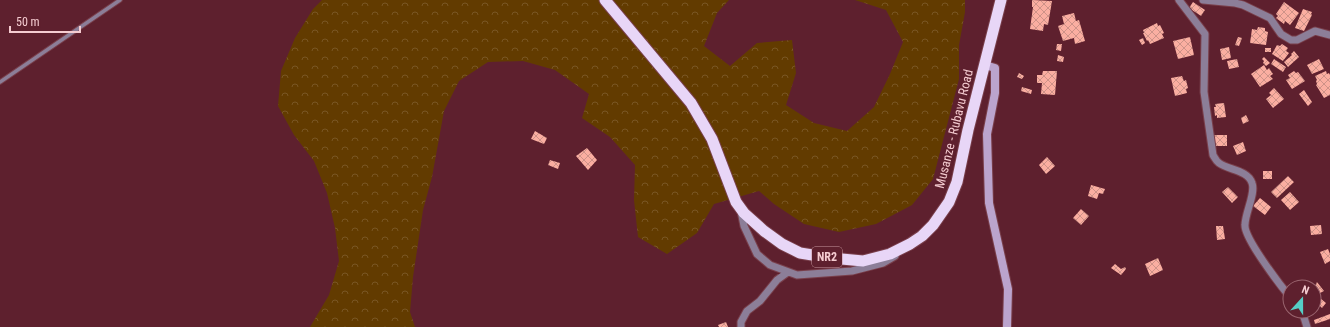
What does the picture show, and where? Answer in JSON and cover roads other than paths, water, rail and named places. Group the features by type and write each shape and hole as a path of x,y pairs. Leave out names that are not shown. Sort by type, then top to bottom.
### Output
{"highway":[{"name":"Musanze - Rubavu Road","path":"608,3 691,103 712,139 736,202 744,213 764,231 782,244 800,253 863,261 890,254 922,236 933,225 949,202 957,182 1001,0"}],"main road":[{"path":"985,65 995,68 995,93 988,134 989,203 1008,289 1007,327"}],"street":[{"path":"1179,0 1205,34 1204,92 1213,155 1219,163 1246,175 1253,183 1253,191 1245,223 1245,232 1282,288"},
{"path":"1203,0 1243,5 1270,18 1281,34 1291,40 1297,40 1315,31 1330,35"},
{"path":"740,207 744,226 758,254 770,265 798,275 852,271 883,263 905,250 922,236"},
{"path":"741,327 741,322 747,311 760,301 777,280 788,272"}],"lane":[{"path":"0,82 120,0"},
{"path":"600,0 608,3"}]}
